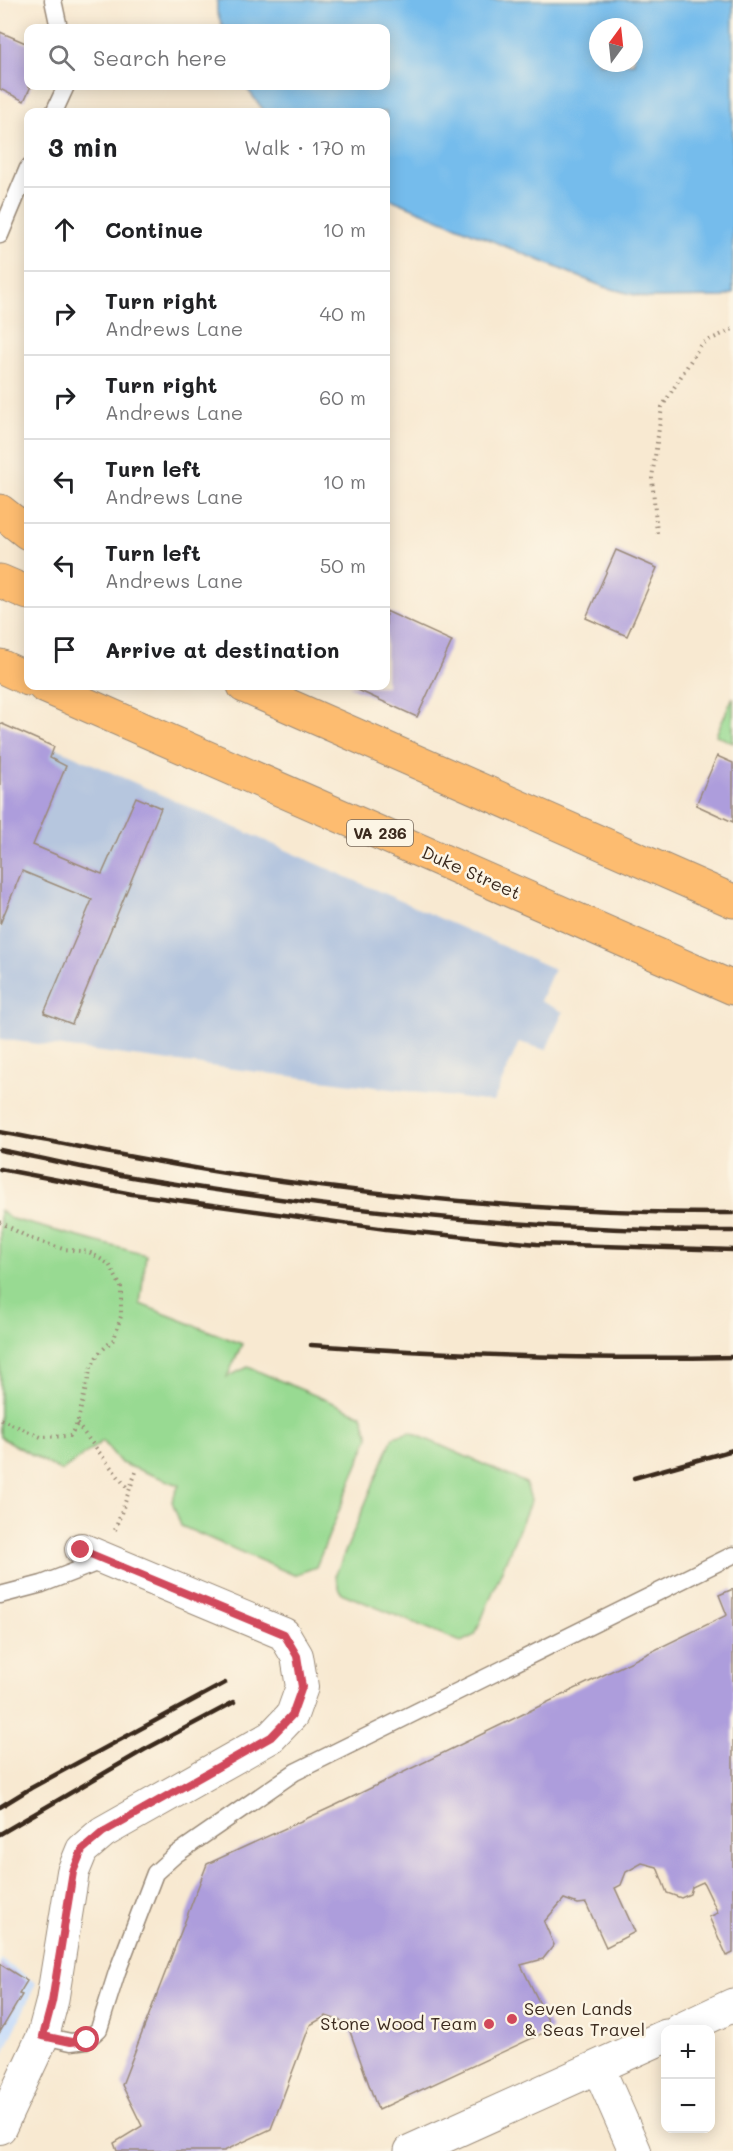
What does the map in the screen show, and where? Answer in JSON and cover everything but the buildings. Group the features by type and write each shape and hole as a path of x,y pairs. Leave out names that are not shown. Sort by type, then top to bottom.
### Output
{"main road":[{"path":"0,511 24,530"},
{"path":"0,581 24,592"},
{"path":"0,666 24,677"},
{"name":"Duke Street","path":"53,690 733,988"},
{"path":"253,690 733,900"}],"street":[{"path":"0,2128 43,2036 52,2002 73,1872 82,1850 103,1832 271,1737 292,1715 302,1687 297,1656 284,1634 93,1554"},
{"path":"691,2025 733,2005"},
{"path":"411,2151 661,2038"},
{"path":"598,2067 635,2151"}],"lane":[{"path":"53,0 58,24"},
{"path":"56,108 64,90"},
{"path":"0,235 24,178"},
{"path":"0,1595 42,1584 93,1554"},
{"path":"43,2036 71,2042 87,2040 99,2029 117,1972 156,1873 184,1849 295,1772 733,1555"}],"path":[{"path":"657,533 652,478 662,407 701,344 733,329"},
{"path":"0,1222 29,1238 63,1249 89,1252 109,1264 121,1287 121,1316 114,1340 99,1353 91,1367 77,1424 70,1436 41,1437 0,1419"},
{"path":"77,1424 128,1490"},
{"path":"93,1554 137,1469"}],"shaded area":[{"path":"0,723 554,969 540,1001 563,1012 546,1050 519,1042 493,1102 0,1039"},
{"path":"0,1959 36,1983 0,2062"}],"green space":[{"path":"733,697 733,743 716,735"},
{"path":"0,1210 12,1219 146,1255 140,1304 242,1344 227,1377 248,1367 362,1415 369,1437 316,1567 294,1575 181,1526 172,1501 179,1485 121,1463 103,1441 61,1471 0,1437"},
{"path":"410,1432 526,1483 531,1500 475,1635 461,1642 341,1593 335,1576 393,1437"}],"water":[{"path":"217,0 733,0 733,293 724,297 647,298 604,287 390,199 390,108 262,108 248,90 390,90 390,24 222,24 217,12"}],"railway":[{"path":"0,1132 153,1161 366,1192 549,1208 733,1213"},
{"path":"0,1150 138,1178 360,1209 584,1228 733,1231"},
{"path":"0,1169 132,1194 386,1229 537,1244 733,1250"},
{"path":"311,1345 522,1356 733,1357"},
{"path":"634,1478 733,1450"},
{"path":"0,1807 225,1683"},
{"path":"0,1834 144,1750 234,1702"}],"place":[{"name":"Seven Lands & Seas Travel","path":"512,2019"},
{"name":"Stone Wood Team","path":"489,2024"}],"route":[{"path":"81,1550 284,1634 297,1656 302,1687 292,1715 271,1737 103,1832 82,1850 73,1872 52,2002 43,2036 71,2042 87,2040"}]}
